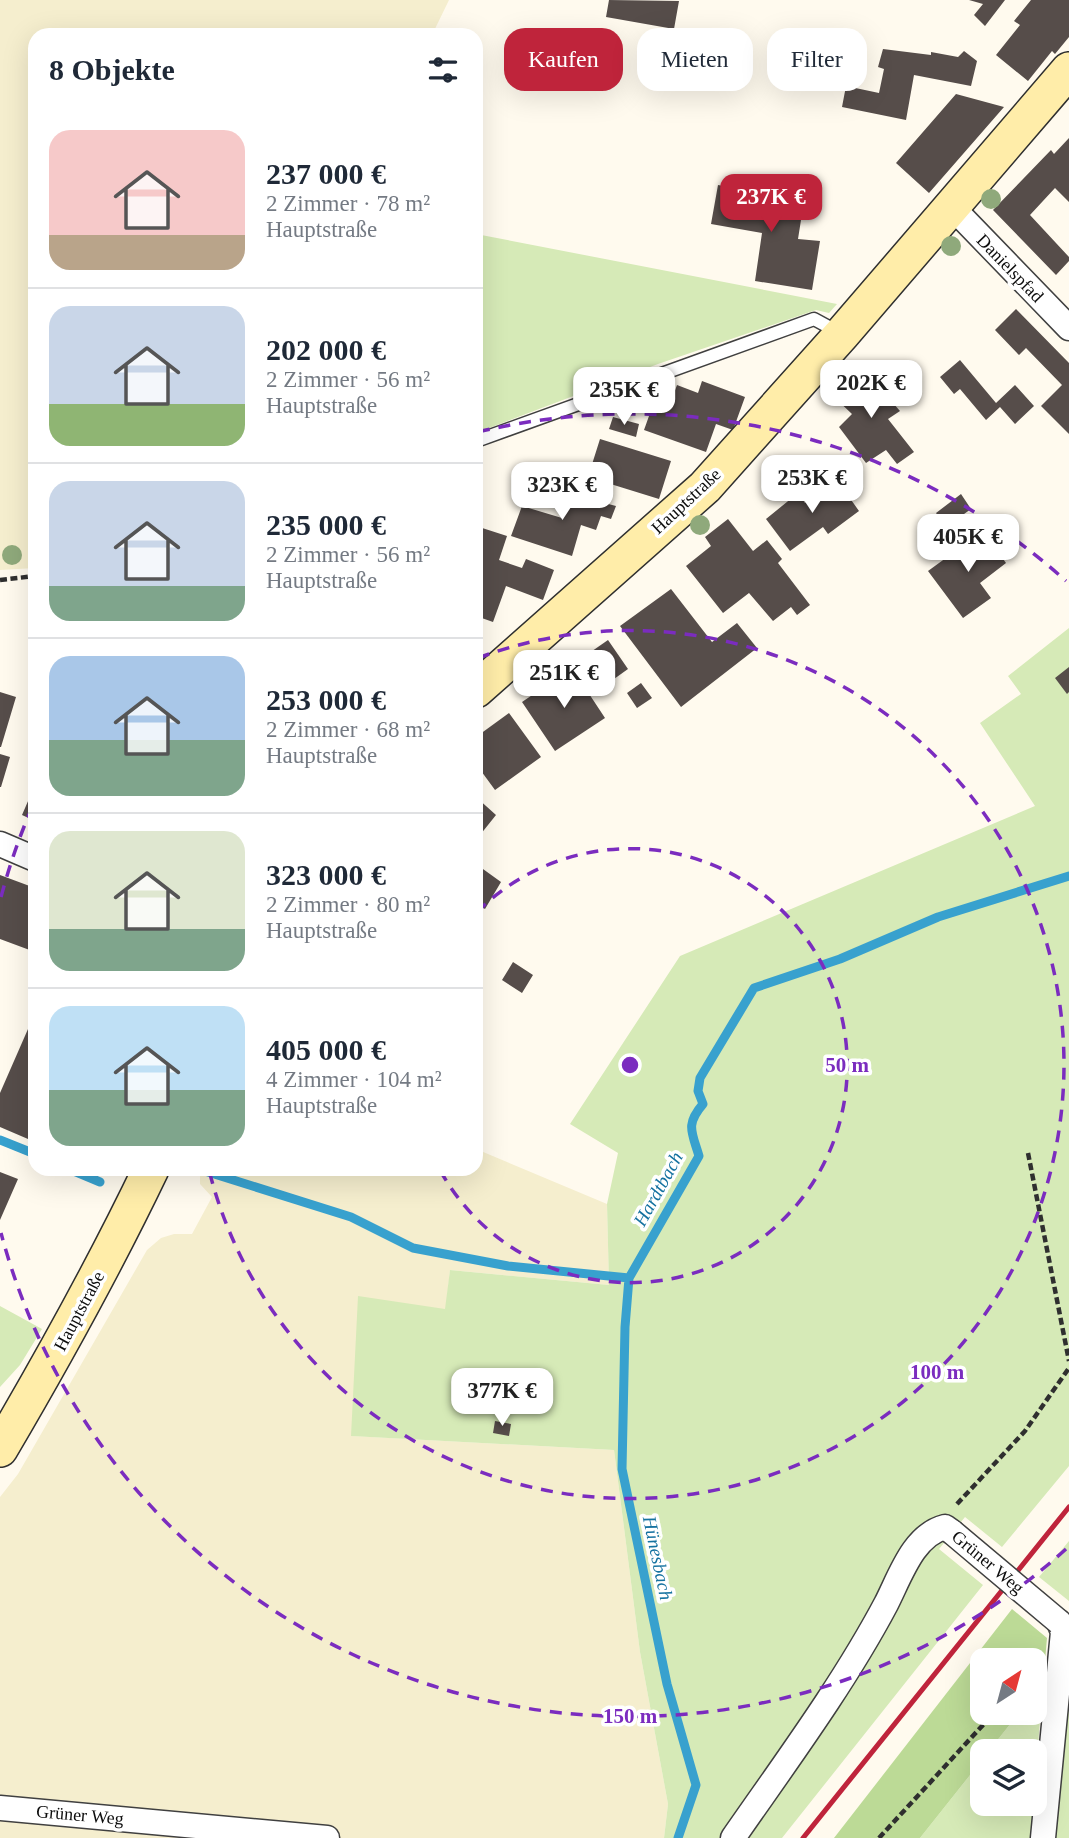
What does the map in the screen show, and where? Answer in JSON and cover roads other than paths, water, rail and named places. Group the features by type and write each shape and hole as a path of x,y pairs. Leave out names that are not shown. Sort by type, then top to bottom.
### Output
{"main road":[{"name":"Hauptstraße","path":"483,684 705,487 842,334 1069,70"},
{"name":"Hauptstraße","path":"0,1449 68,1331 148,1176"}],"street":[{"name":"Danielspfad","path":"952,207 1069,328"},
{"path":"0,844 28,856"},
{"name":"Grüner Weg","path":"733,1838 876,1623 920,1540 934,1530 949,1529 1059,1622 1063,1632 1043,1838"},
{"name":"Grüner Weg","path":"0,1808 327,1838"}],"lane":[{"path":"483,438 814,319 842,334"}],"waterway":[{"name":"Hardtbach","path":"221,1176 351,1217 413,1248 508,1266 629,1278 699,1156 692,1135 692,1123 703,1104 698,1091 700,1078 754,988 840,959 938,917 1069,876"},
{"name":"Hardtbach","path":"0,1140 28,1151"},
{"name":"Hardtbach","path":"86,1176 100,1182"},
{"name":"Hünesbach","path":"629,1278 625,1327 622,1469 667,1684 696,1785 678,1838"}],"railway":[{"path":"803,1838 1069,1507"}]}
